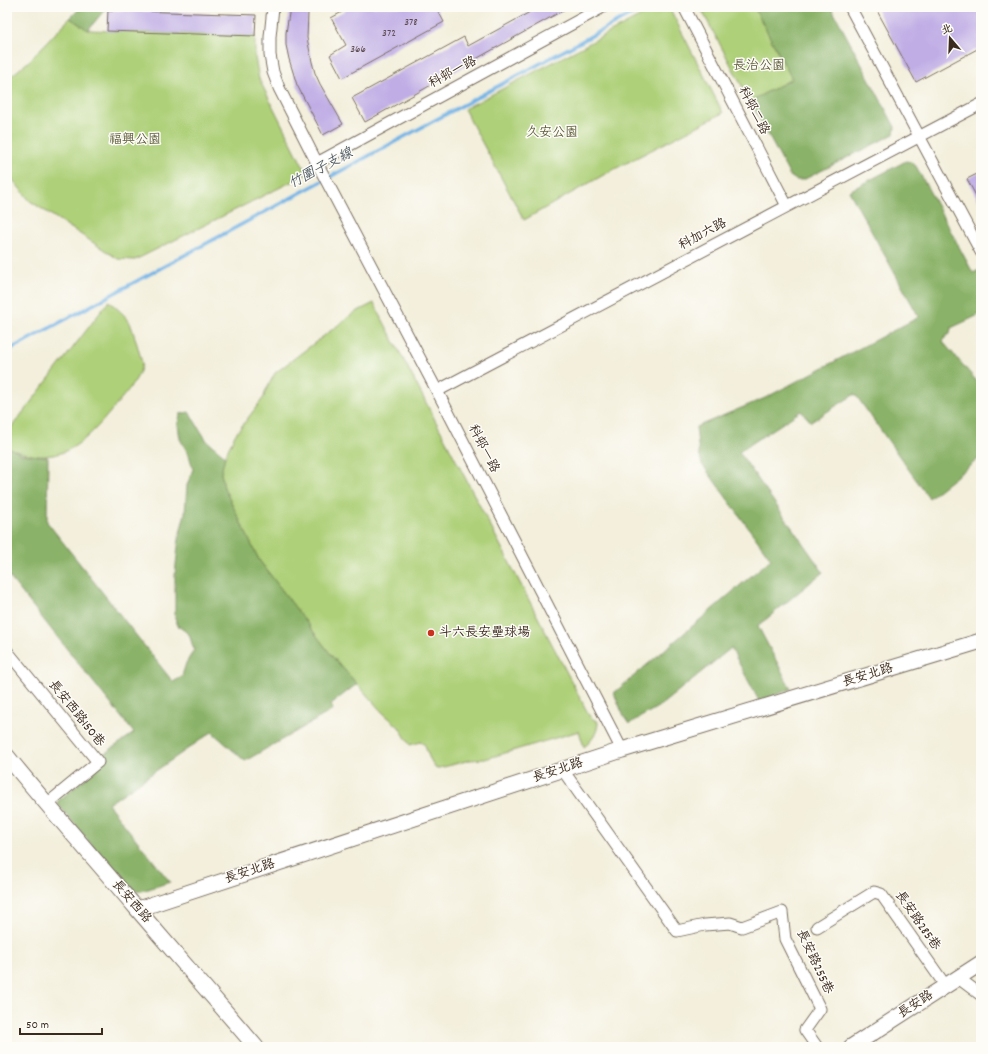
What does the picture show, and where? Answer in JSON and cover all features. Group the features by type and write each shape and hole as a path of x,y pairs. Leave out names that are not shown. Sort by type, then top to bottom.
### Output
{"street":[{"name":"科邨一路","path":"273,7 270,55 273,72 279,88 622,750"},
{"name":"科邨一路","path":"317,163 603,7"},
{"name":"科邨二路","path":"684,7 787,206"},
{"path":"850,7 981,252"},
{"name":"科加六路","path":"437,391 981,104"},
{"name":"長安北路","path":"138,909 562,769 981,641"},
{"name":"長安西路150巷","path":"7,651 98,762 47,804"},
{"name":"長安西路","path":"7,756 256,1047"},
{"name":"長安路255巷","path":"562,769 677,931 730,923 742,928 782,912 785,939 820,1009 805,1030 817,1047"},
{"name":"長安路285巷","path":"817,927 874,892 881,894 951,981 981,995"},
{"name":"長安路","path":"851,1047 981,963"}],"green space":[{"path":"81,7 107,7 88,30 70,18"},
{"name":"久安公園","path":"658,7 669,7 723,113 607,173 524,220 464,109"},
{"name":"長治公園","path":"700,7 754,7 792,79 750,101"},
{"path":"754,7 831,7 895,127 894,134 803,180 796,180 790,176 750,101 792,79"},
{"name":"福興公園","path":"70,18 88,30 255,36 255,57 259,79 307,174 135,260 118,259 30,201 9,175 7,165 7,83 10,77 28,62"},
{"path":"906,161 911,162 916,166 973,273 981,269 981,314 951,328 950,334 946,336 943,342 981,386 981,457 929,498 855,394 811,422 801,411 739,452 823,572 758,626 791,689 759,701 731,648 661,705 629,724 624,717 614,693 771,559 702,464 699,454 696,427 765,398 919,317 849,191"},
{"path":"109,301 130,323 140,356 142,364 132,386 105,419 93,431 82,441 69,449 56,454 42,456 25,454 7,447 7,433"},
{"path":"374,303 590,717 598,722 594,736 584,747 579,731 485,759 470,760 436,769 429,757 425,745 421,742 410,745 399,727 382,712 332,656 259,560 224,488 221,473 225,456 235,435 264,397 275,373 354,313"},
{"path":"189,412 207,441 225,456 221,473 224,488 259,560 332,656 357,684 331,704 333,710 245,761 212,732 108,804 170,882 142,891 128,889 57,803 101,765 101,756 134,733 7,574 7,447 21,454 48,457 47,522 173,682 182,676 186,663 194,650 189,634 178,626 175,618 175,574 179,537 185,513 187,485 193,469 189,455 180,439 178,425 180,414"}],"building":[{"path":"290,7 310,7 308,13 307,38 315,73 343,124 323,135 297,85 289,59 286,45 286,33"},
{"path":"351,7 436,7 444,22 342,78 330,55 346,45 331,18"},
{"path":"539,7 569,7 365,122 352,98 464,37 468,46"},
{"path":"875,7 981,7 981,47 916,82"},
{"path":"108,10 256,15 255,36 107,31"},
{"path":"981,172 981,205 967,179"}],"waterway":[{"name":"竹圍子支線","path":"7,351 645,7"}],"place":[{"name":"斗六長安壘球場","path":"431,633"}]}
